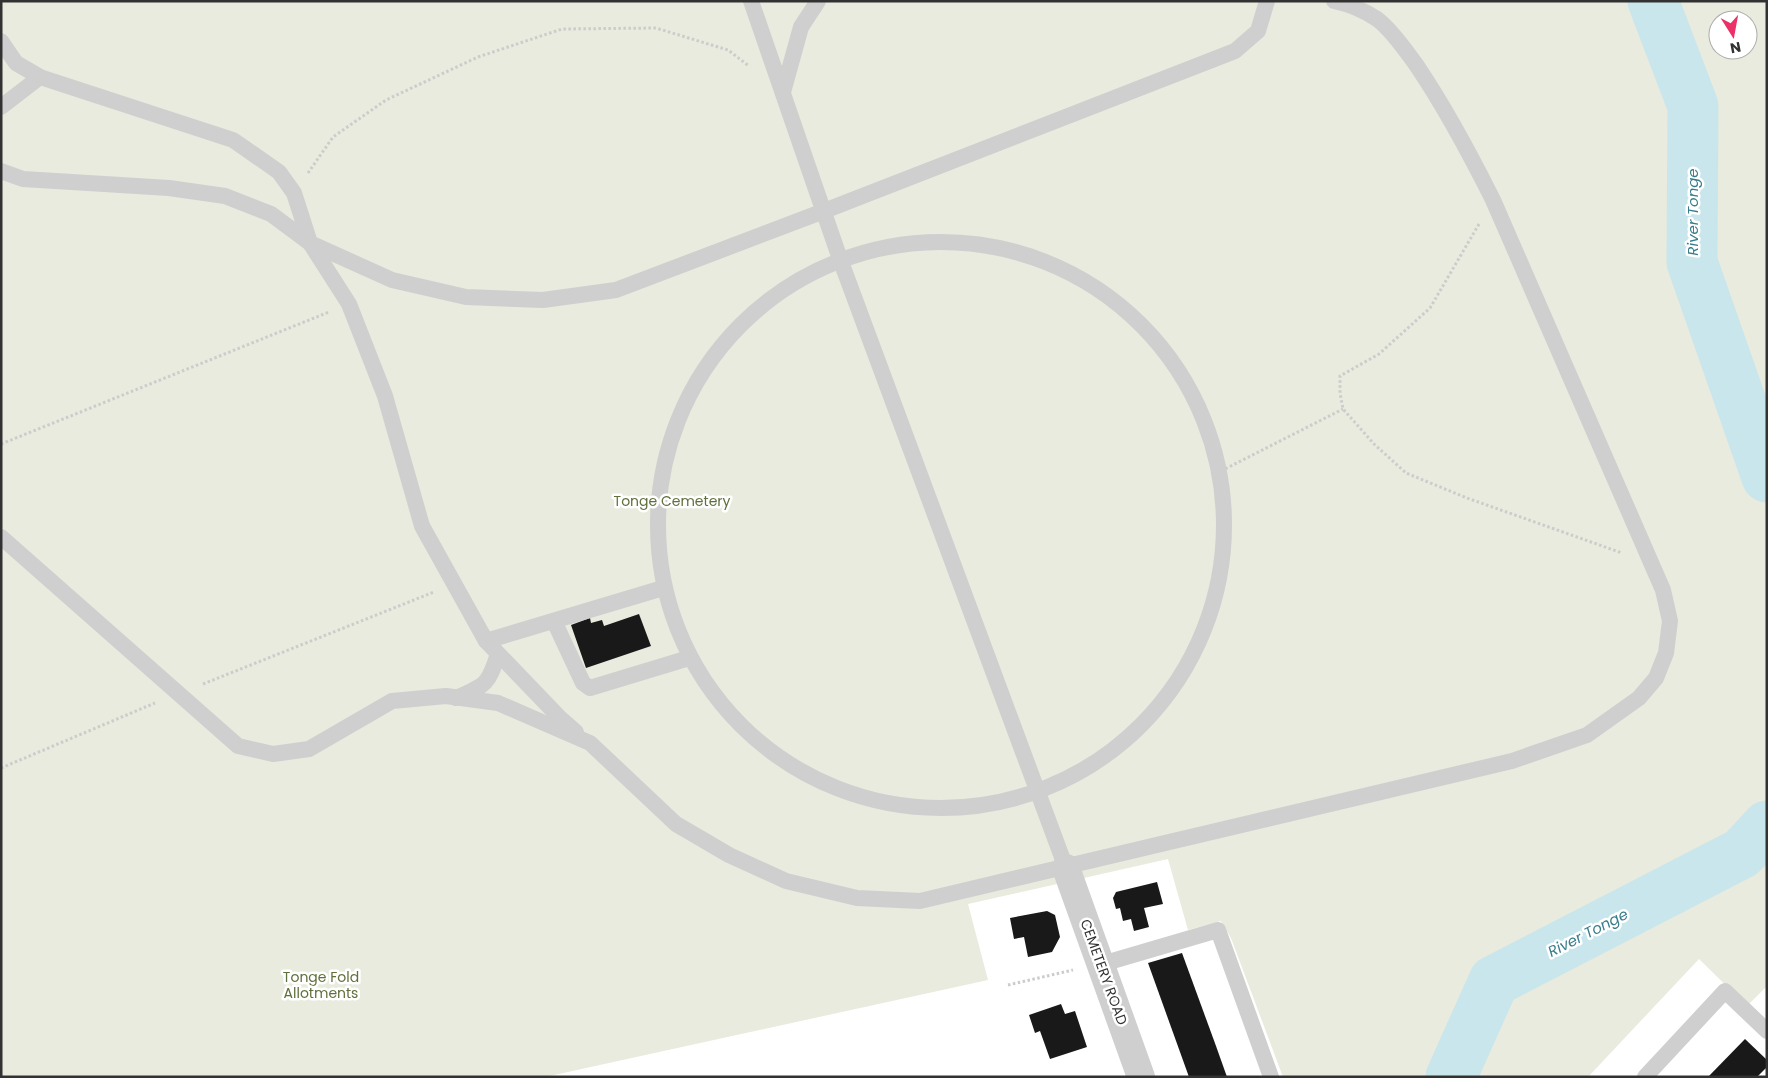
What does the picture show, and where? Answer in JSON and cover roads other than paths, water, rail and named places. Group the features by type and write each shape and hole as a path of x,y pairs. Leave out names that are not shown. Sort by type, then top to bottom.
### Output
{"street":[{"name":"CEMETERY ROAD","path":"1066,868 1141,1077"}],"lane":[{"path":"752,1 840,259 1066,868"},
{"path":"783,92 801,28 818,1"},
{"path":"1,171 23,179 169,188 225,196 271,214 310,243 392,280 466,297 543,300 616,290 1235,51 1258,31 1267,1"},
{"path":"1,41 16,63 40,77 233,140 279,172 294,193 310,243 348,304 385,396 422,526 486,641 560,718 590,743 676,824 729,854 786,881 857,898 920,901 1512,761 1587,735 1639,698 1656,678 1666,653 1670,621 1663,590 1493,200 1467,147 1404,48 1377,19 1343,3 1334,1"},
{"path":"1,107 40,77"},
{"path":"921,241 1003,248 1080,277 1145,327 1194,393 1221,470 1225,551 1207,629 1167,698 1109,755 1038,792 958,809 878,803 810,777 801,773 737,724 689,658 663,588 656,507 674,427 712,356 769,299 840,259 921,241"},
{"path":"1,537 238,746 273,754 310,749 392,701 446,696 498,703 590,743"},
{"path":"486,641 663,588"},
{"path":"554,621 583,683 590,688 689,658"},
{"path":"456,698 480,687 490,676 498,654"},
{"path":"1102,964 1218,930 1271,1077"},
{"path":"1646,1077 1725,991 1767,1031"}],"waterway":[{"name":"River Tonge","path":"1653,1 1693,106 1692,262 1767,477"},
{"name":"River Tonge","path":"1451,1077 1494,981 1742,853 1767,826"}],"park label":[{"name":"Tonge Cemetery","path":"672,501"},
{"name":"Tonge Fold Allotments","path":"321,986"}]}
